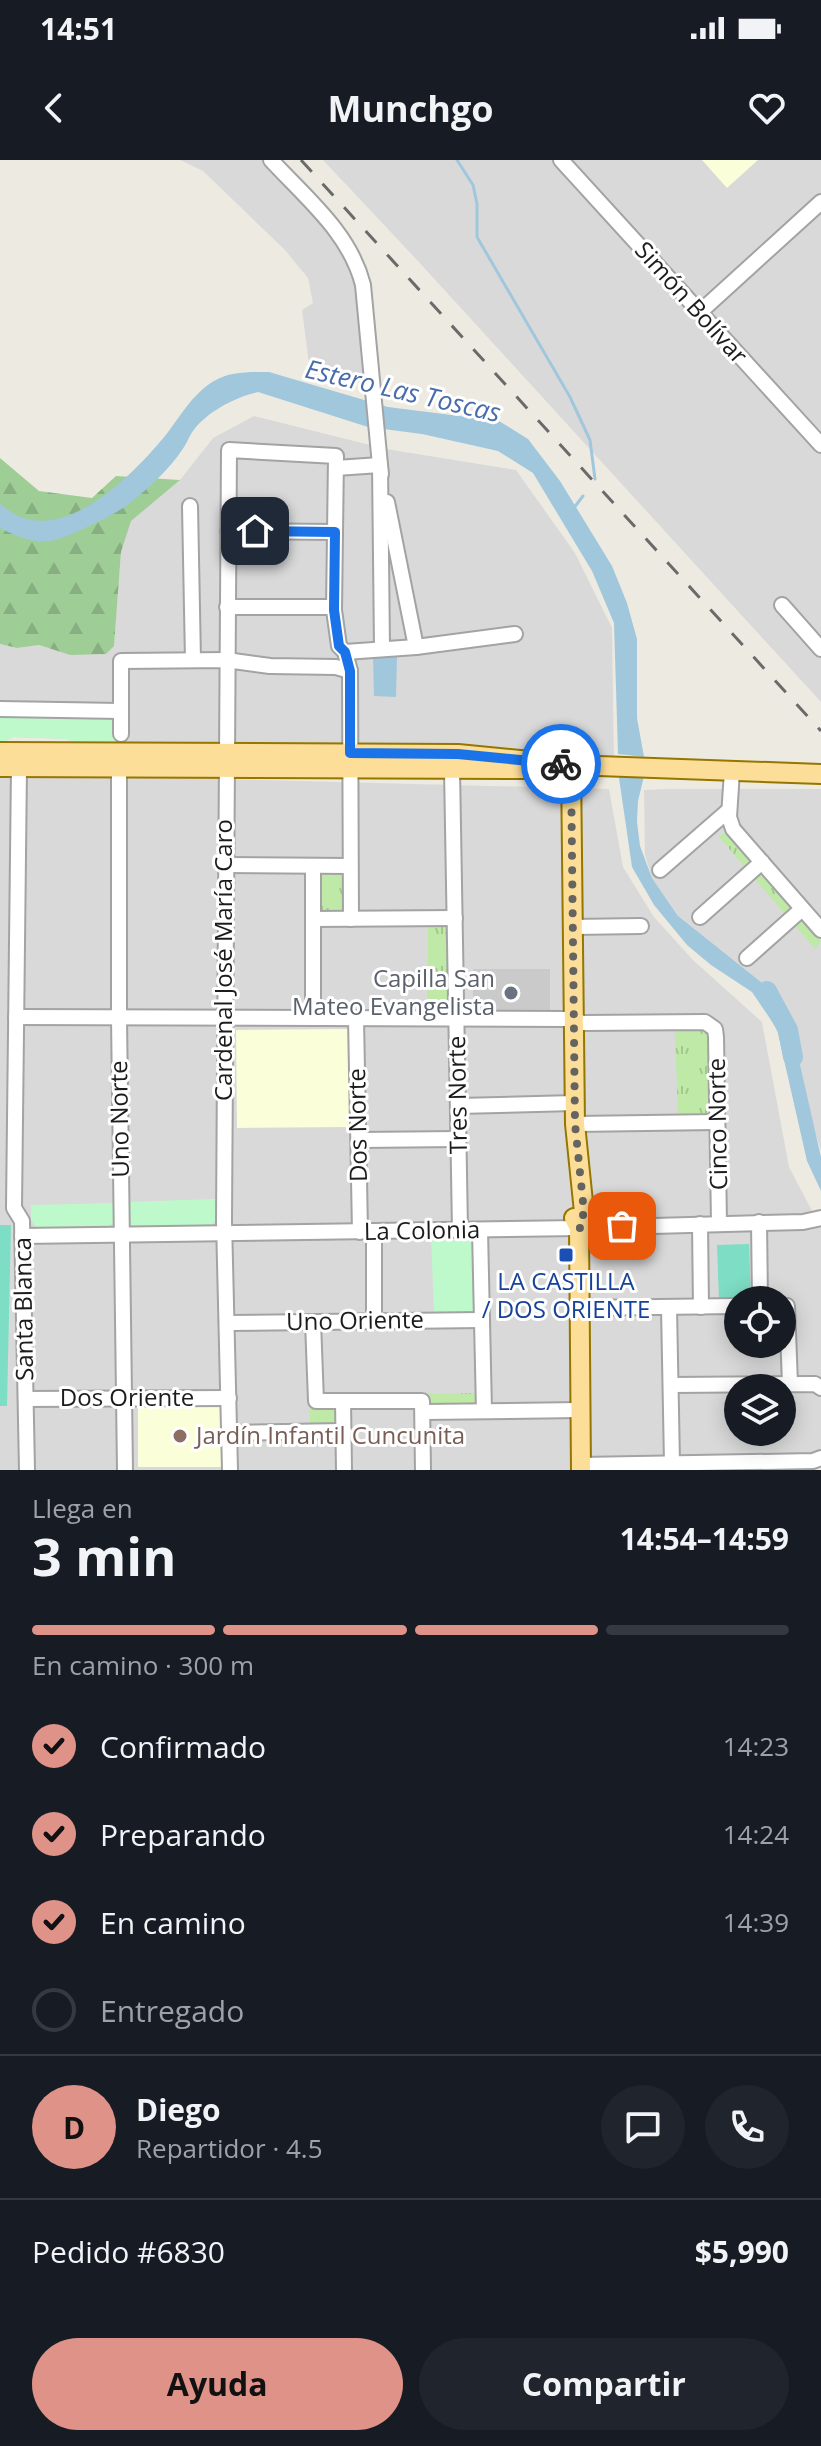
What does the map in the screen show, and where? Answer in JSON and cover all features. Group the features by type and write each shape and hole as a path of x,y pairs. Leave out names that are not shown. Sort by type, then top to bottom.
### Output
{"main road":[{"path":"0,752 350,761 452,769 512,770 571,765"},
{"path":"350,761 458,754 571,765 821,774"},
{"path":"9,767 119,768 225,760"},
{"path":"571,765 576,1133 574,1213 579,1228 581,1468"}],"street":[{"path":"271,160 337,231 356,263 364,297 380,465 382,648"},
{"name":"Simón Bolívar","path":"562,160 821,445"},
{"path":"700,312 821,202"},
{"name":"Cardenal José María Caro","path":"230,1470 224,1018 229,450 336,462"},
{"path":"351,919 350,671 345,652 339,646 334,607 336,462 380,465"},
{"path":"380,465 416,647"},
{"path":"190,506 193,660"},
{"path":"228,531 335,532"},
{"path":"782,605 821,649"},
{"path":"227,607 334,607"},
{"path":"345,652 416,647 515,634"},
{"path":"121,734 121,661 226,660 270,666 336,667 350,671"},
{"path":"0,709 121,711"},
{"name":"Santa Blanca","path":"9,767 16,1017 7,1205 20,1214 22,1236 27,1470"},
{"name":"Uno Norte","path":"119,768 125,1470"},
{"name":"Tres Norte","path":"452,769 460,1230"},
{"path":"732,771 729,810 733,829 821,930"},
{"path":"660,870 729,810"},
{"path":"700,917 762,862"},
{"path":"225,865 350,866"},
{"path":"313,866 313,1018"},
{"path":"747,958 802,909"},
{"path":"313,919 455,918"},
{"path":"573,927 641,926"},
{"path":"16,1017 574,1021"},
{"name":"Dos Norte","path":"356,1018 359,1140 374,1321"},
{"name":"Cinco Norte","path":"574,1021 702,1022 712,1026 716,1033 719,1223"},
{"path":"458,1106 575,1103"},
{"path":"576,1133 717,1122"},
{"path":"359,1140 458,1139"},
{"name":"La Colonia","path":"22,1236 579,1228 803,1222 821,1218"},
{"path":"759,1222 760,1286"},
{"path":"700,1224 701,1307"},
{"path":"480,1230 484,1411"},
{"path":"578,1308 724,1306"},
{"path":"669,1307 672,1463"},
{"name":"Uno Oriente","path":"227,1323 482,1320"},
{"path":"313,1322 316,1401 484,1411 580,1410"},
{"path":"796,1384 815,1384 821,1388"},
{"path":"671,1385 724,1385"},
{"name":"Dos Oriente","path":"26,1399 229,1398"},
{"path":"343,1401 344,1470"},
{"path":"422,1406 423,1470"},
{"path":"229,1433 344,1431"},
{"path":"581,1468 813,1461 821,1458"}],"shaded area":[{"path":"180,160 279,160 342,227 355,246 368,278 379,390 309,364 302,310 313,303 308,278 285,250 203,171"},
{"path":"323,160 821,160 821,702 417,260"},
{"path":"702,160 758,160 727,188"},
{"path":"254,416 386,449 516,470 575,553 612,628 614,763 79,744 67,739 13,737 0,744 0,644 17,648 39,645 70,655 114,645 121,552 131,520 180,480 213,438"},
{"path":"0,773 609,789 623,867 654,917 693,960 762,1022 789,1167 821,1228 821,1465 731,1470 0,1470"},
{"path":"821,789 821,1151 776,1003 690,933 652,878 645,855 644,790"},
{"name":"Capilla San Mateo Evangelista","path":"473,969 550,969 550,1016 473,1017"},
{"path":"348,1029 350,1127 237,1128 236,1030"},
{"name":"Jardín Infantil Cuncunita","path":"138,1406 223,1406 223,1467 138,1467"}],"green space":[{"path":"0,458 39,491 92,498 116,476 180,480 131,521 121,552 114,646 106,654 70,655 39,645 17,648 0,644"},
{"path":"0,713 117,716 118,745 13,737 0,744"},
{"path":"726,831 821,941 815,949 719,837"},
{"path":"319,873 343,873 344,913 319,913"},
{"path":"428,925 452,926 450,1011 427,1010"},
{"path":"710,1030 713,1113 678,1114 675,1031"},
{"path":"215,1199 217,1220 208,1227 135,1228 127,1223 125,1202"},
{"path":"113,1203 114,1222 107,1228 38,1229 31,1221 31,1205"},
{"path":"0,1225 11,1225 7,1406 0,1406"},
{"path":"466,1236 474,1243 476,1308 471,1314 434,1314 431,1237"},
{"path":"749,1244 751,1286 724,1286 724,1301 719,1301 717,1245"},
{"path":"476,1393 477,1404 428,1405 427,1394"},
{"path":"338,1407 339,1425 310,1425 310,1408"}],"water":[{"path":"269,372 388,407 499,421 528,439 560,481 612,566 627,603 637,639 637,718 644,757 618,754 614,623 592,571 533,473 498,451 422,434 368,427 258,392 230,402 204,419 160,476 130,503 106,518 63,537 44,541 34,541 0,528 0,504 18,516 41,521 82,510 137,467 206,386 234,374"},
{"path":"373,657 397,657 396,697 374,696"},
{"path":"618,771 645,772 637,822 640,846 652,878 678,916 762,983 776,1003 798,1056 821,1157 821,1191 807,1161 777,1029 752,992 687,945 654,905 632,867"}],"waterway":[{"path":"457,160 473,185 477,204 477,237 570,397 590,440 595,479"},
{"path":"573,509 583,496"},
{"name":"Estero Las Toscas","path":"767,991 788,1030 793,1057"}],"railway":[{"path":"301,160 821,731"}],"way so far":[{"path":"561,764 571,765 575,1124 584,1212 579,1228 622,1226"}],"place":[{"name":"Capilla San Mateo Evangelista","path":"511,993"},
{"name":"LA CASTILLA / DOS ORIENTE","path":"566,1255"},
{"name":"Jardín Infantil Cuncunita","path":"180,1436"}],"route":[{"path":"255,531 335,532 334,610 339,646 345,652 350,671 350,753 458,754 561,764"}]}
